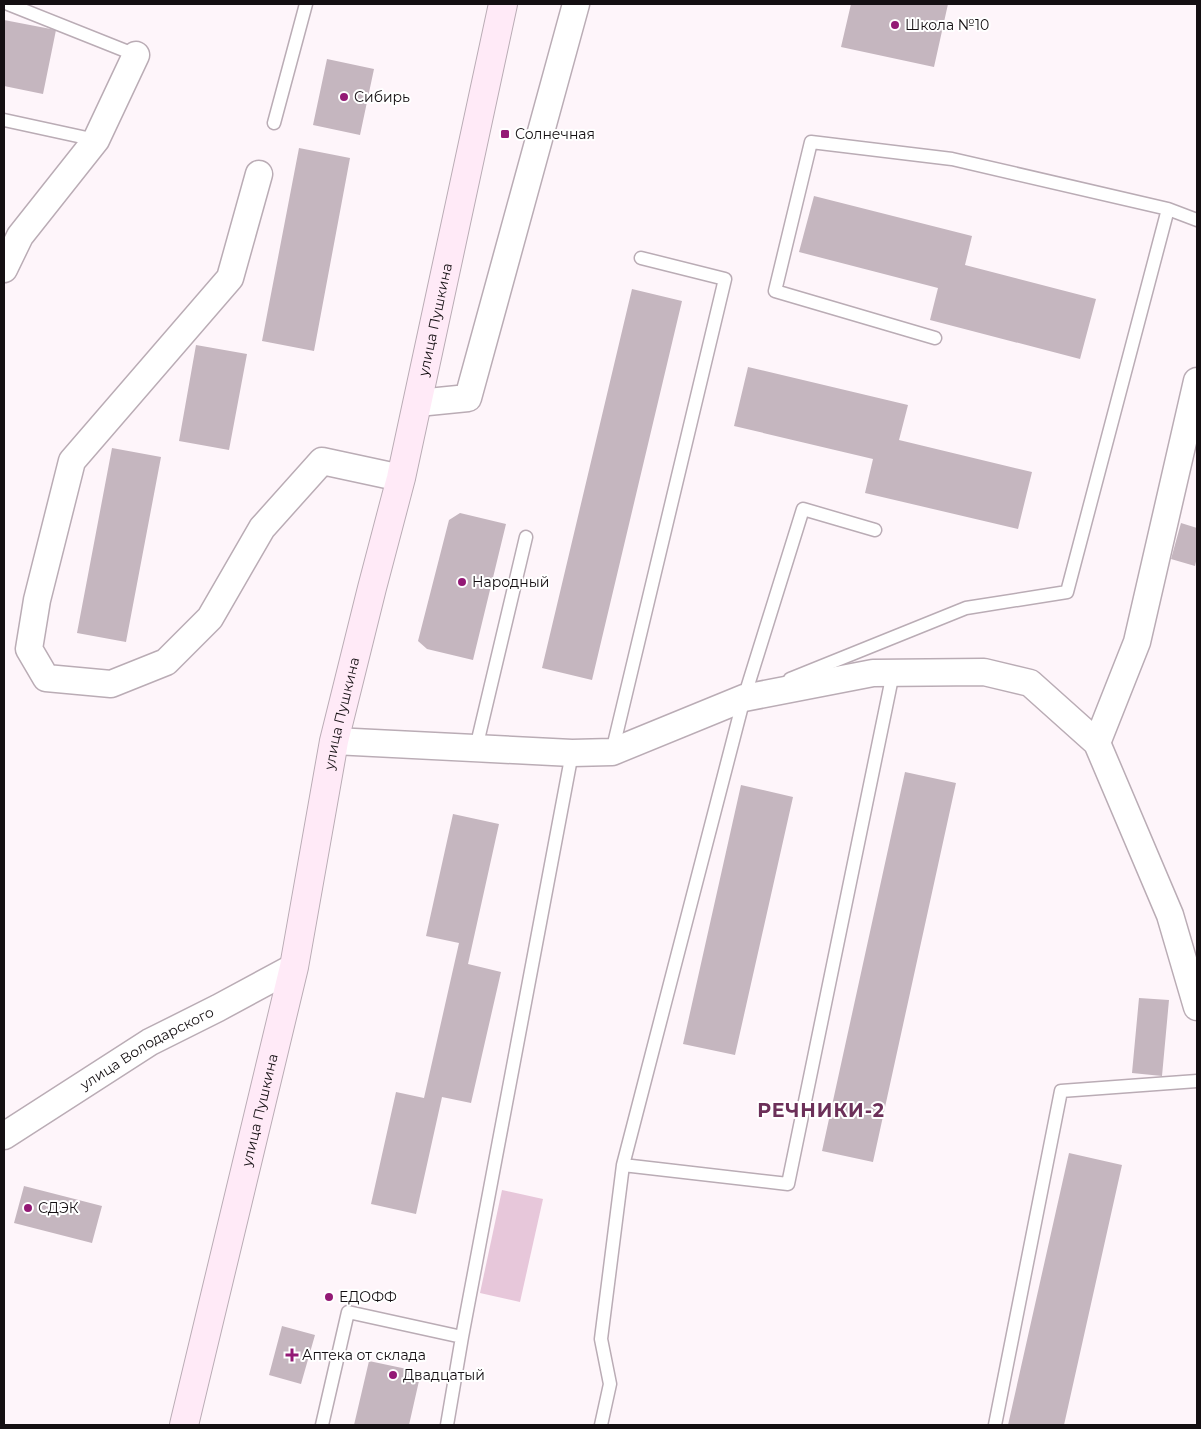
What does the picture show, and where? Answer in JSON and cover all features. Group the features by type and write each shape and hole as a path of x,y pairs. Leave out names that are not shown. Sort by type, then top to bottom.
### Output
{"main road":[{"name":"улица Пушкина","path":"184,1425 294,967 334,741 401,478 503,4"}],"street":[{"path":"418,402 468,398 576,4"},
{"path":"4,269 12,235 96,140 136,55"},
{"path":"258,174 230,278 72,461 37,600 29,649 46,678 111,684 166,662 210,618 262,528 322,461 401,478"},
{"path":"1097,743 1136,642 1197,381"},
{"path":"334,741 572,753 612,752 744,698 872,673 984,672 1030,683 1097,743 1170,915 1197,1007"},
{"name":"улица Володарского","path":"4,1136 150,1042 294,967"}],"lane":[{"path":"8,4 136,55"},
{"path":"274,123 306,4"},
{"path":"4,120 96,140"},
{"path":"935,338 775,290 811,142 952,159 1168,209 1197,220"},
{"path":"744,698 966,608 1068,592 1168,209"},
{"path":"612,752 726,279 641,258"},
{"path":"601,1425 610,1384 601,1339 624,1165 744,698 803,509 875,530"},
{"path":"476,748 526,537"},
{"path":"624,1165 788,1184 893,673"},
{"path":"447,1425 572,753"},
{"path":"994,1425 1061,1091 1197,1081"},
{"path":"322,1425 348,1312 462,1337"}],"shaded area":[{"path":"502,1190 543,1199 520,1302 480,1293"}],"building":[{"name":"Школа №10","path":"851,4 948,4 934,67 841,47"},
{"path":"4,20 56,30 43,94 4,86"},
{"name":"Сибирь","path":"327,59 374,69 360,135 313,125"},
{"path":"299,148 350,158 314,351 262,341"},
{"path":"814,196 972,236 965,265 1096,299 1080,359 930,320 938,288 799,252"},
{"path":"632,289 682,301 592,680 542,668"},
{"path":"196,345 247,354 229,450 179,441"},
{"path":"748,367 908,405 899,440 1032,472 1018,529 865,493 873,459 734,426"},
{"path":"112,448 161,457 126,642 77,633"},
{"name":"Народный","path":"460,513 506,524 473,660 427,649 418,641 449,520"},
{"path":"1181,523 1197,528 1197,557 1195,566 1171,559"},
{"path":"905,772 956,783 873,1162 822,1151"},
{"path":"741,785 793,797 735,1055 683,1044"},
{"path":"453,814 499,824 468,964 501,972 471,1103 442,1097 416,1214 371,1204 396,1092 424,1098 459,943 426,936"},
{"path":"1139,998 1169,1000 1162,1076 1132,1073"},
{"path":"1069,1153 1122,1165 1064,1425 1008,1425"},
{"path":"24,1186 102,1206 92,1243 14,1223"},
{"name":"Аптека от склада","path":"282,1326 315,1335 301,1384 269,1375"},
{"path":"369,1361 421,1372 409,1425 354,1425"}],"place":[{"name":"Школа №10","path":"895,25"},
{"name":"Сибирь","path":"344,97"},
{"name":"Солнечная","path":"505,134"},
{"name":"Народный","path":"462,582"},
{"name":"СДЭК","path":"28,1208"},
{"name":"ЕДОФФ","path":"329,1297"},
{"name":"Аптека от склада","path":"292,1355"},
{"name":"Двадцатый","path":"393,1375"}],"district":[{"name":"РЕЧНИКИ-2","path":"821,1110"}]}
